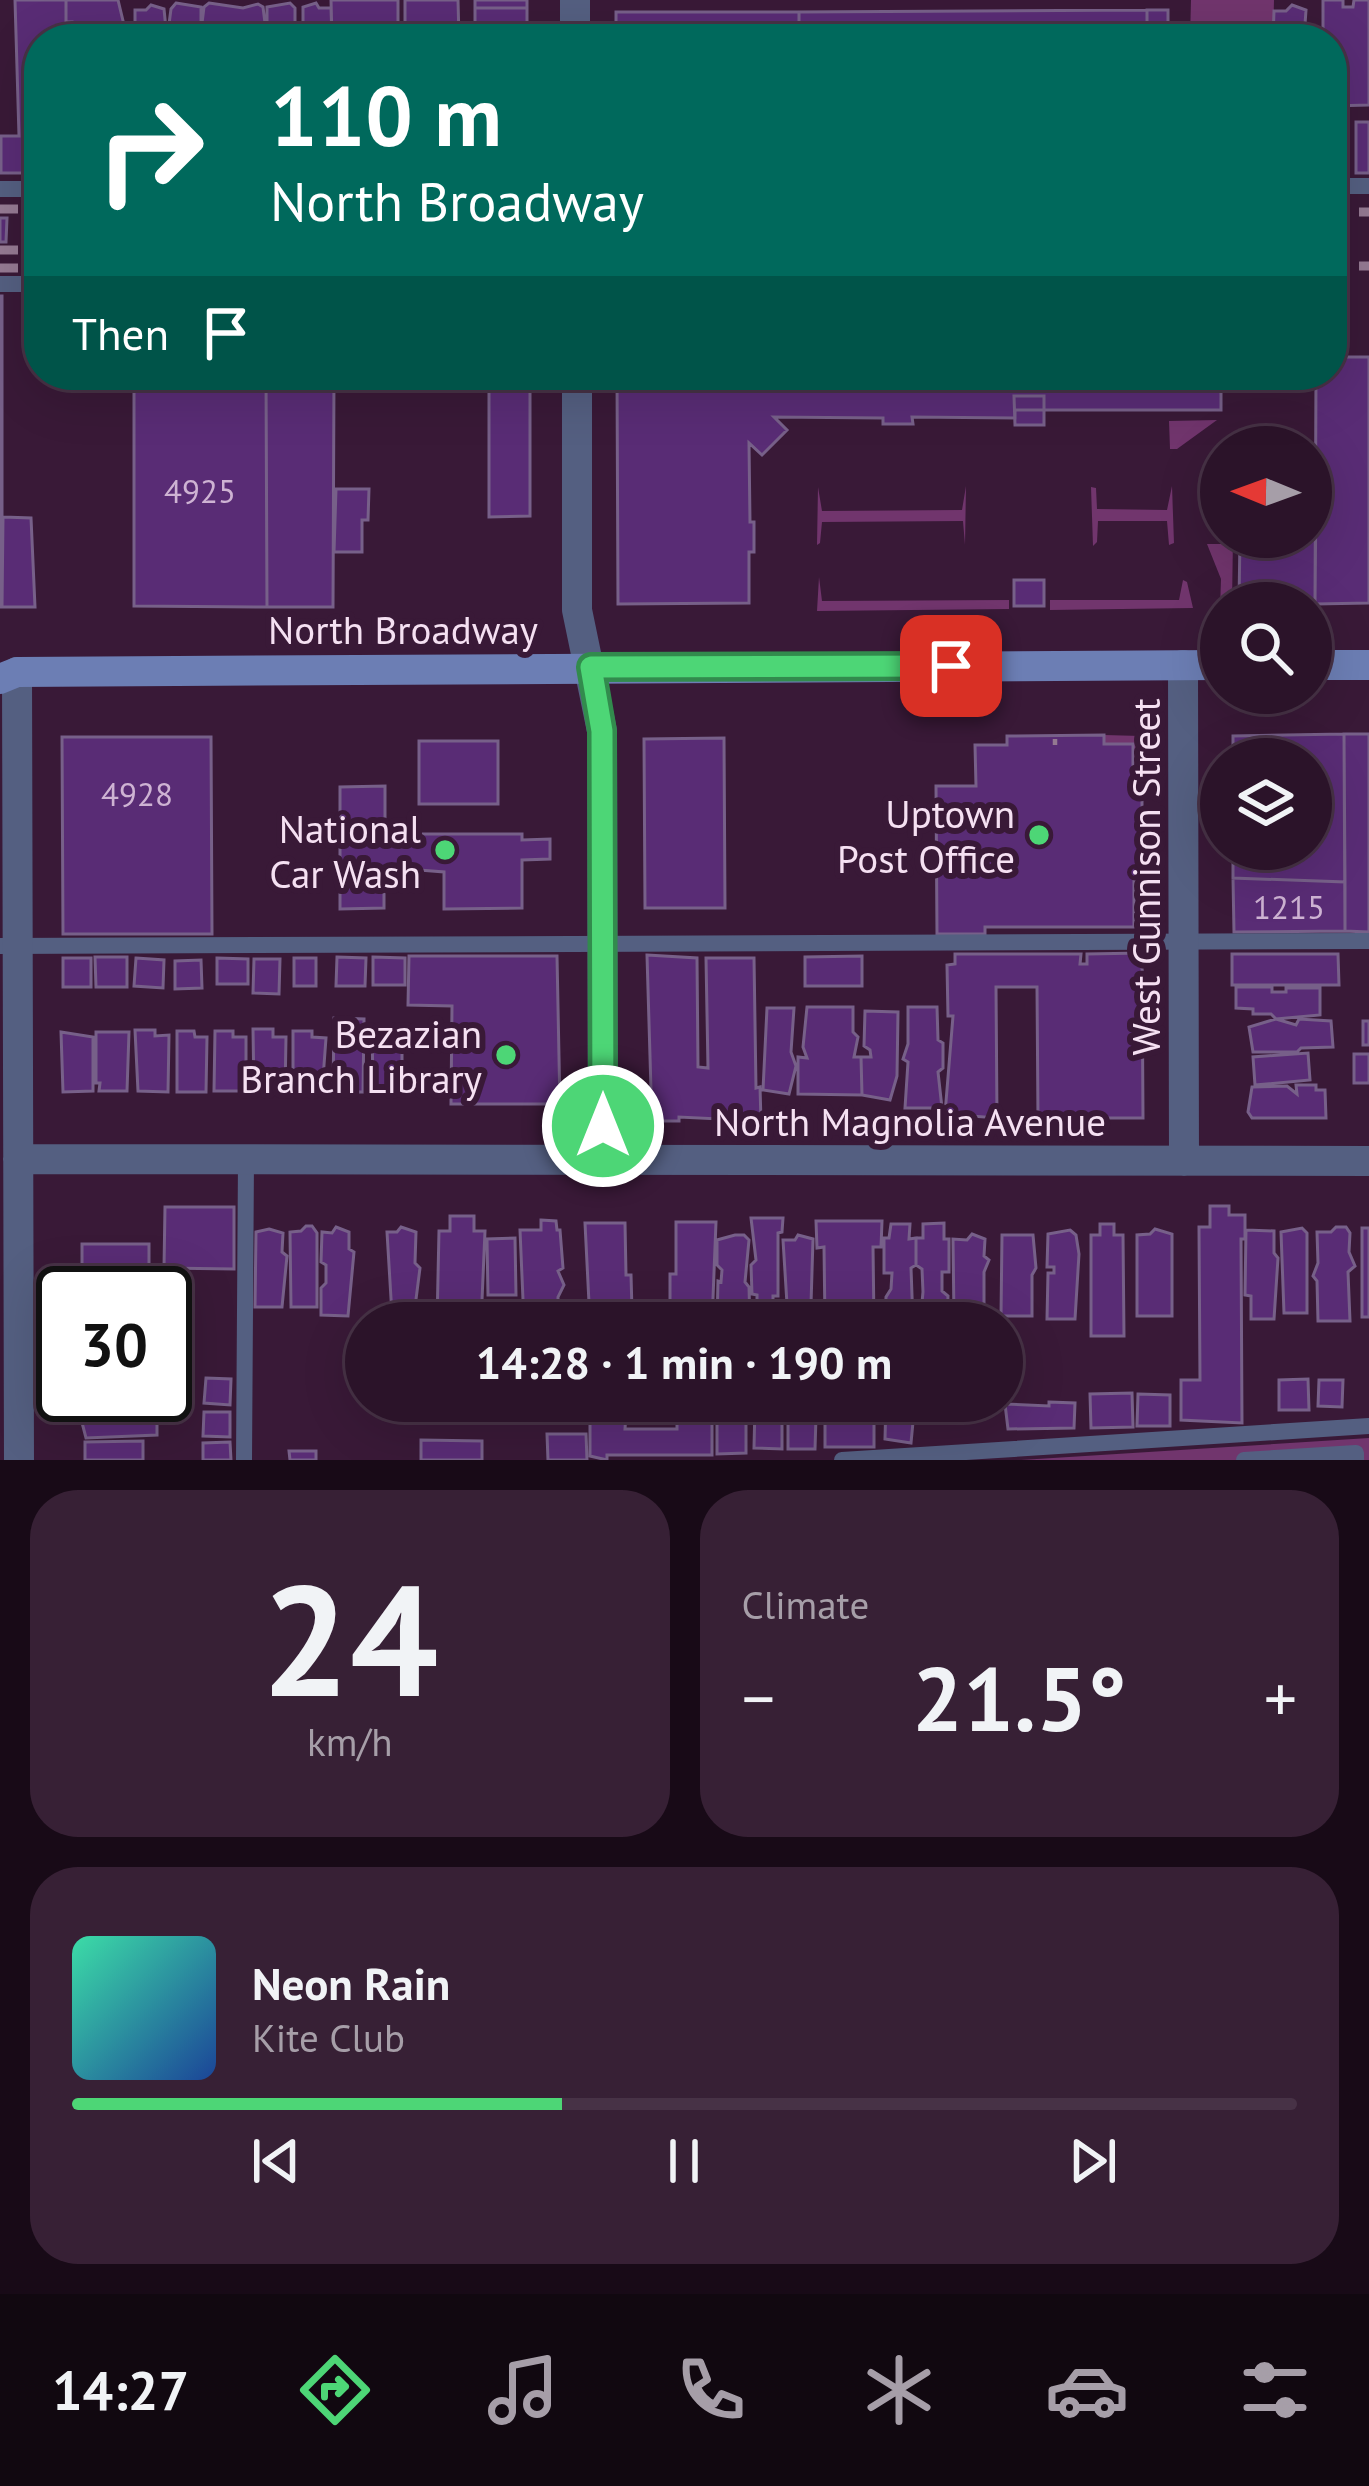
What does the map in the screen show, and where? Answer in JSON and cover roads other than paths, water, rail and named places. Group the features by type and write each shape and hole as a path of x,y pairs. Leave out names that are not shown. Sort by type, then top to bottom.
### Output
{"main road":[{"name":"North Broadway","path":"6,672 1200,665"},
{"path":"1332,665 1369,665"}],"street":[{"path":"577,390 577,610 602,731 602,1160"},
{"name":"West Gunnison Street","path":"1183,665 1184,1161"},
{"path":"6,672 9,946 18,1159 19,1460"},
{"name":"North Magnolia Avenue","path":"18,1159 1369,1161"}],"lane":[{"path":"9,946 1369,940"},
{"path":"244,1460 246,1159"},
{"path":"842,1460 1369,1426"},
{"path":"1244,1460 1356,1453 1356,1460"}],"railway":[{"path":"0,209 24,209"},
{"path":"1347,212 1369,212"},
{"path":"0,250 24,250"},
{"path":"1347,266 1369,266"},
{"path":"0,268 24,268"}],"place":[{"name":"Uptown Post Office","path":"1039,835"},
{"name":"National Car Wash","path":"445,850"},
{"name":"Bezazian Branch Library","path":"506,1055"}]}
